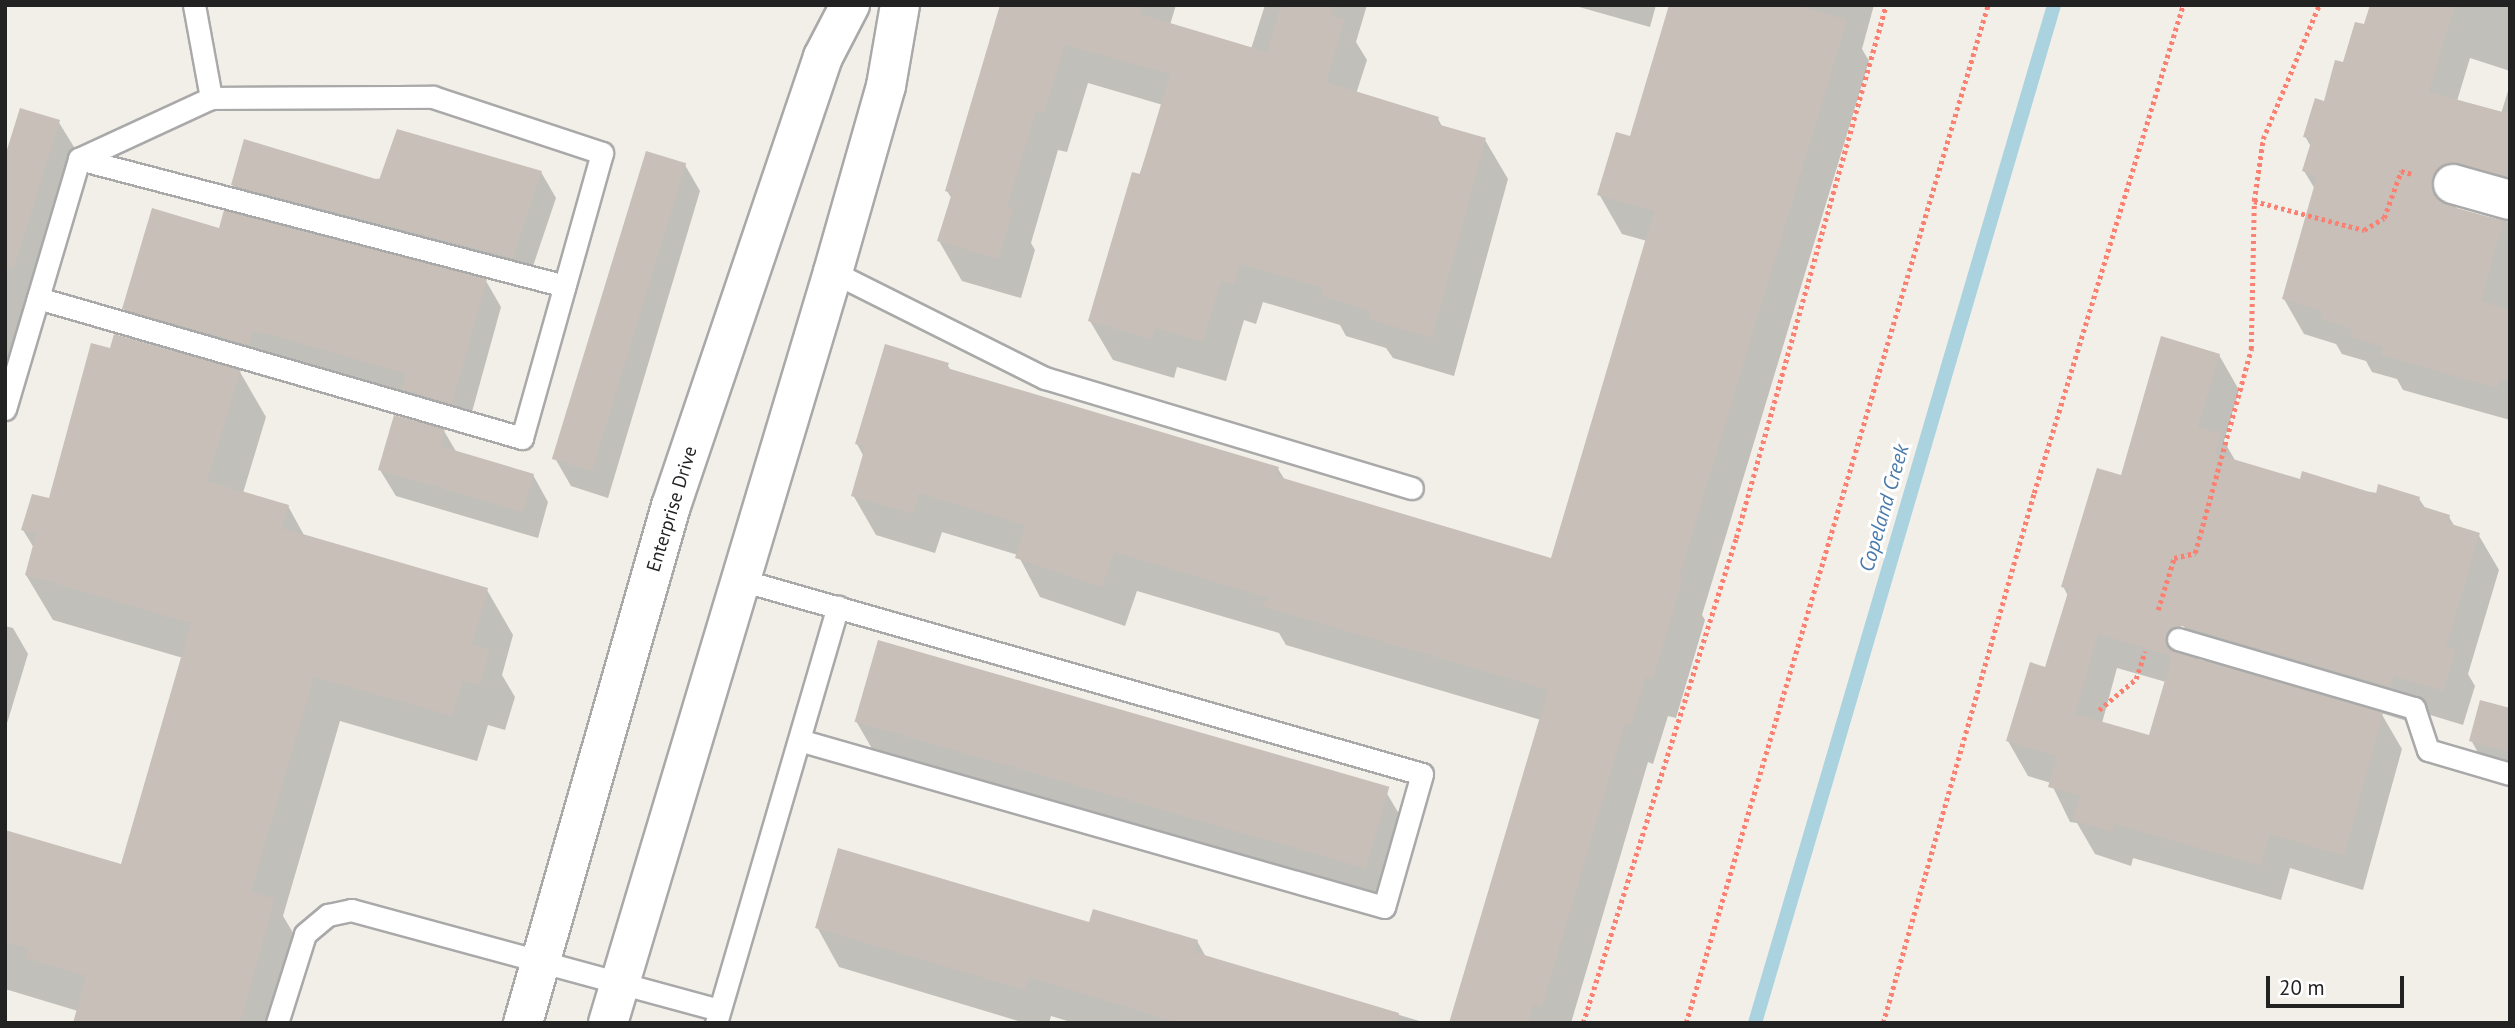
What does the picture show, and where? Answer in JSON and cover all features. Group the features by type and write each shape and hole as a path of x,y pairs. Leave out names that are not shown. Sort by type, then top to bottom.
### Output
{"street":[{"path":"608,1023 886,86 899,12 853,5"},
{"name":"Enterprise Drive","path":"523,1023 671,506 823,57 853,5"},
{"path":"2453,184 2510,200"}],"lane":[{"path":"194,5 211,98"},
{"path":"5,409 79,159 211,98 433,97 602,153 522,438 38,298"},
{"path":"79,159 565,286"},
{"path":"833,272 1045,378 1412,488"},
{"path":"741,580 1422,774 1384,907 799,740"},
{"path":"277,1023 304,934 328,915 351,910 620,982 717,1016 838,607"},
{"path":"2178,639 2414,708 2428,750 2510,774"}],"path":[{"path":"1583,1023 1736,538 1885,5"},
{"path":"1686,1023 1987,5"},
{"path":"1883,1023 2034,493 2183,5"},
{"path":"2154,622 2174,558 2195,553 2251,349 2254,201 2263,139 2319,5"},
{"path":"2254,201 2364,230 2384,218 2401,171 2453,184"},
{"path":"2099,710 2136,679 2146,646"}],"building":[{"path":"1000,5 1142,5 1140,14 1267,52 1281,5 1333,5 1330,14 1345,19 1326,82 1439,117 1437,124 1486,138 1432,338 1368,319 1370,311 1322,296 1324,288 1240,264 1234,285 1221,281 1203,342 1155,328 1151,339 1088,321 1132,172 1140,174 1170,74 1065,45 1044,113 1036,111 1007,207 1013,209 999,259 937,241 952,193 945,191"},
{"path":"1669,5 1798,5 1847,20 1679,578 1683,579 1653,679 1646,677 1631,725 1625,724 1542,1007 1534,1004 1528,1023 1449,1023 1548,690 1261,606 1269,598 1114,552 1102,587 1015,558 1025,525 919,493 913,514 851,496 865,447 855,444 885,344 949,363 947,368 1279,467 1276,476 1551,558 1654,211 1597,195 1616,132 1630,136"},
{"path":"2370,5 2455,5 2429,92 2510,114 2510,177 2448,163 2432,179 2432,190 2446,205 2503,221 2481,301 2510,310 2510,382 2500,379 2497,388 2381,355 2383,347 2349,336 2352,329 2320,319 2322,311 2282,299 2317,176 2302,171 2312,139 2303,137 2315,98 2324,101 2335,60 2343,62 2355,22 2364,24"},
{"path":"20,108 60,120 14,268 5,266 5,156"},
{"path":"397,129 542,171 513,258 231,185 244,139 379,180"},
{"path":"646,151 686,163 592,471 552,459"},
{"path":"152,208 219,228 224,210 487,279 452,404 401,389 406,374 274,336 253,331 249,345 122,309"},
{"path":"114,334 241,370 207,481 289,505 282,528 488,588 472,645 490,650 480,685 463,681 452,716 314,677 251,892 275,899 240,1023 73,1023 86,976 26,958 29,948 5,942 5,830 121,864 191,623 25,575 36,534 21,530 32,494 49,498 91,343 110,348"},
{"path":"2161,336 2220,354 2198,427 2222,434 2216,454 2300,479 2302,471 2376,494 2378,484 2420,497 2418,505 2450,515 2448,523 2480,533 2446,647 2456,650 2443,691 2394,676 2390,687 2182,626 2166,635 2166,643 2174,652 2383,713 2344,856 2270,834 2261,866 2114,824 2112,832 2073,820 2080,796 2048,787 2057,756 2006,741 2030,662 2045,667 2069,589 2061,587 2097,468 2121,475","holes":["2098,634 2172,656 2149,735 2075,714"]},
{"path":"394,415 445,429 440,446 534,474 523,512 378,470"},
{"path":"878,640 1389,787 1366,868 855,722"},
{"path":"2480,700 2510,708 2510,752 2469,741"},
{"path":"838,848 1089,922 1093,909 1198,940 1194,952 1399,1013 1398,1023 1178,1023 1029,977 1025,990 815,928"}],"waterway":[{"name":"Copeland Creek","path":"1755,1023 2054,5"}]}
